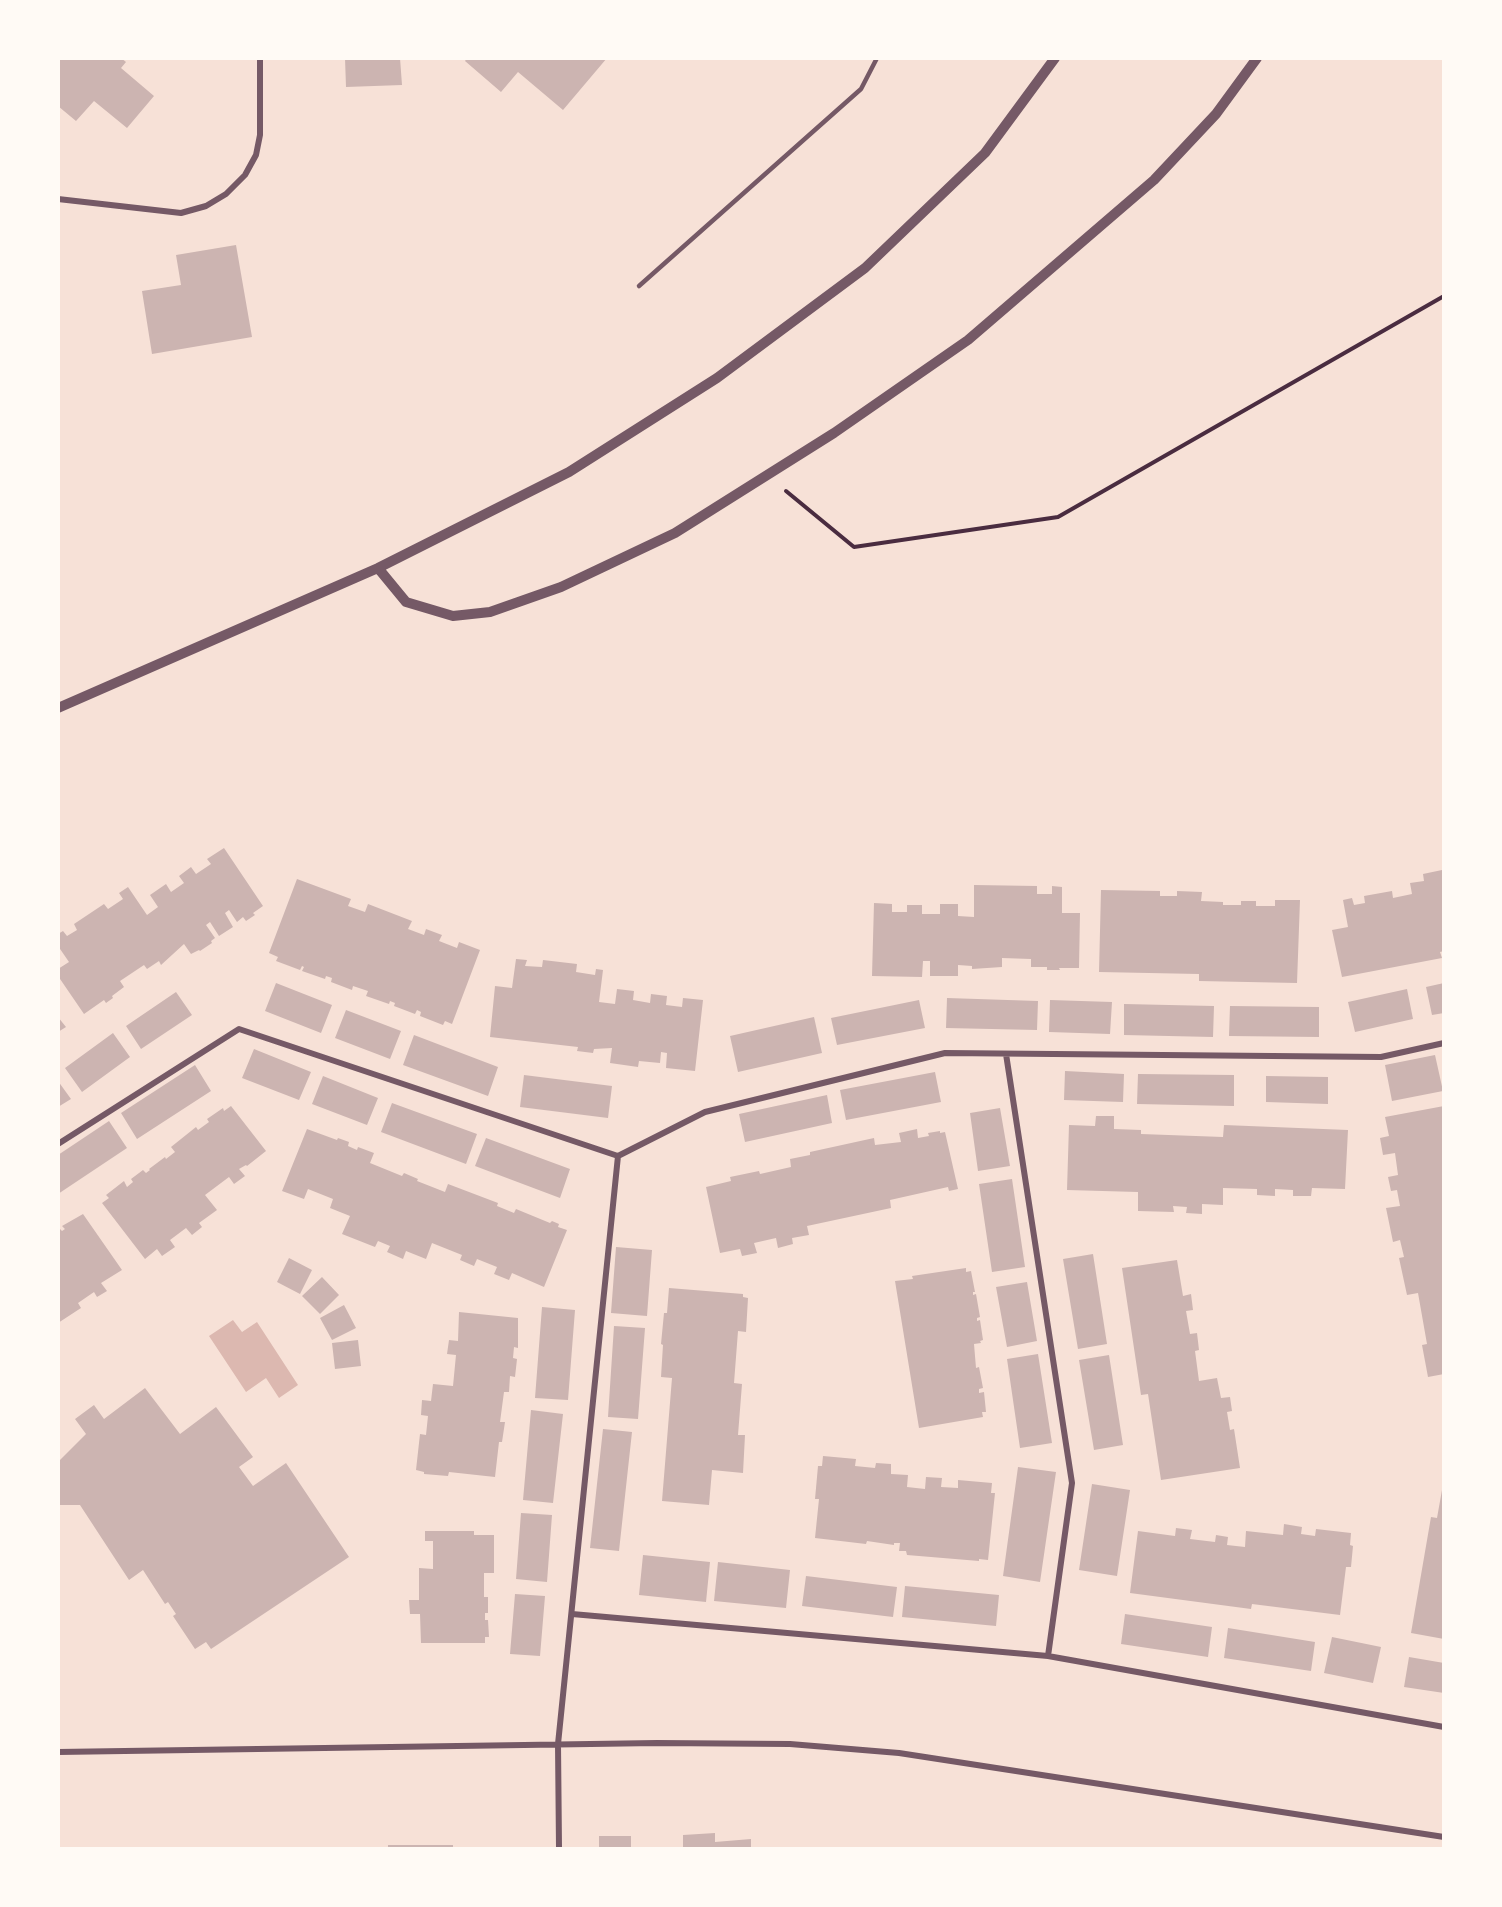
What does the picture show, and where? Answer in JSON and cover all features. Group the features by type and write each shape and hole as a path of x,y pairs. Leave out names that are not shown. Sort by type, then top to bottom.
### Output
{"street":[{"path":"58,199 181,213 206,206 226,194 245,175 256,155 260,135 260,58"},
{"path":"58,708 378,568 569,472 717,378 865,268 985,153 1055,58"},
{"path":"378,568 406,602 453,616 490,612 561,586 675,533 834,433 977,332 1154,180 1216,114 1257,58"},
{"path":"58,1144 239,1029 618,1156 705,1112 945,1053 1381,1057 1443,1043"},
{"path":"1006,1054 1072,1483 1047,1656"},
{"path":"560,1848 558,1744 618,1156"},
{"path":"572,1614 1047,1656 1443,1727"},
{"path":"58,1752 558,1744 790,1744 899,1753 1443,1837"}],"lane":[{"path":"639,286 861,89 877,58"}],"path":[{"path":"767,476 854,547 1058,517 1443,296"}],"shaded area":[{"path":"233,1320 242,1332 257,1322 298,1385 279,1398 266,1378 246,1392 209,1336"}],"building":[{"path":"58,58 121,58 126,62 121,68 154,96 127,128 94,101 76,121 58,106"},
{"path":"345,58 400,58 402,85 346,87"},
{"path":"467,58 607,58 563,110 518,72 501,92 465,61"},
{"path":"236,245 252,337 152,354 142,291 181,285 176,255"},
{"path":"224,848 263,906 246,921 243,917 237,922 229,910 225,913 233,927 219,936 210,922 206,925 215,938 211,941 212,943 191,954 184,944 161,965 159,961 147,969 144,965 120,981 124,987 112,996 113,998 106,1003 104,1000 84,1014 58,976 58,969 69,962 58,946 58,934 63,931 67,936 77,930 74,924 104,904 108,909 123,899 119,893 128,887 147,915 158,907 150,895 166,884 171,892 184,883 179,876 191,867 196,874 211,864 207,859"},
{"path":"1442,870 1444,951 1440,952 1442,958 1342,977 1332,930 1348,927 1343,900 1352,898 1354,905 1365,903 1364,896 1392,891 1393,898 1412,894 1410,883 1424,881 1423,874"},
{"path":"297,879 351,899 348,906 365,912 368,904 412,921 408,929 424,935 426,929 442,935 439,941 457,948 459,942 480,950 452,1024 445,1021 443,1025 420,1016 421,1012 417,1010 415,1014 394,1006 395,1003 390,1001 389,1004 366,996 368,991 353,986 352,990 331,982 332,978 326,976 325,979 302,971 304,967 302,966 300,970 276,961 278,957 269,953"},
{"path":"974,885 1037,886 1037,894 1052,894 1052,886 1062,887 1062,913 1080,913 1079,968 1047,970 1047,967 1031,967 1031,959 1002,958 1002,967 972,969 972,966 958,965 958,976 930,976 930,961 923,961 922,977 872,976 874,903 892,904 892,912 907,912 907,905 922,905 922,914 940,914 940,904 958,904 958,916 974,917"},
{"path":"1101,890 1160,891 1160,896 1177,896 1177,891 1202,892 1201,901 1223,902 1223,905 1241,905 1241,901 1256,901 1256,906 1275,906 1275,900 1300,900 1297,983 1199,981 1199,974 1099,972"},
{"path":"516,959 527,960 525,966 542,967 543,960 577,964 576,972 595,975 596,969 603,970 599,1002 615,1004 617,989 634,991 633,1000 650,1003 651,994 667,996 666,1005 682,1007 683,998 703,1000 695,1071 666,1068 667,1053 661,1052 660,1063 639,1061 638,1067 610,1063 612,1048 594,1049 593,1053 577,1051 578,1047 490,1037 495,986 512,988"},
{"path":"276,983 332,1005 321,1033 265,1011"},
{"path":"1444,983 1444,1013 1432,1015 1426,987"},
{"path":"1407,989 1413,1019 1355,1032 1348,1002"},
{"path":"176,992 192,1015 141,1049 126,1026"},
{"path":"947,998 1038,1001 1037,1030 946,1028"},
{"path":"919,1000 925,1028 837,1045 831,1018"},
{"path":"1050,1000 1112,1002 1110,1034 1049,1032"},
{"path":"1124,1004 1214,1006 1213,1037 1124,1035"},
{"path":"1230,1006 1319,1007 1319,1037 1229,1036"},
{"path":"346,1010 401,1031 390,1059 335,1038"},
{"path":"58,1017 66,1027 58,1032"},
{"path":"814,1017 822,1053 738,1072 730,1036"},
{"path":"113,1033 130,1057 82,1092 65,1068"},
{"path":"414,1035 498,1067 488,1096 403,1065"},
{"path":"254,1049 311,1072 299,1100 242,1078"},
{"path":"1435,1055 1443,1091 1392,1101 1385,1065"},
{"path":"195,1065 211,1091 137,1139 121,1113"},
{"path":"1065,1071 1124,1074 1123,1102 1064,1100"},
{"path":"935,1072 941,1102 846,1120 840,1090"},
{"path":"1138,1074 1234,1075 1234,1106 1137,1104"},
{"path":"524,1075 612,1086 608,1118 520,1107"},
{"path":"323,1076 378,1098 367,1125 312,1104"},
{"path":"1266,1076 1328,1077 1328,1104 1266,1102"},
{"path":"58,1081 71,1099 58,1107"},
{"path":"827,1095 832,1123 745,1142 739,1114"},
{"path":"392,1103 477,1134 466,1164 381,1132"},
{"path":"231,1106 266,1151 247,1166 239,1169 245,1176 234,1184 229,1177 205,1195 217,1210 199,1223 202,1227 192,1235 186,1228 170,1240 175,1247 162,1256 157,1249 145,1259 102,1203 109,1198 106,1195 124,1181 127,1187 133,1182 131,1179 143,1170 146,1173 165,1157 166,1159 175,1152 171,1147 196,1127 198,1130 209,1122 207,1119 223,1108 224,1111"},
{"path":"1444,1106 1444,1374 1428,1377 1422,1345 1427,1344 1418,1293 1407,1295 1399,1258 1404,1257 1400,1240 1393,1242 1386,1208 1400,1206 1397,1190 1391,1191 1388,1177 1398,1175 1395,1153 1383,1155 1380,1138 1389,1136 1385,1117"},
{"path":"1000,1108 1010,1166 978,1171 970,1113"},
{"path":"1096,1116 1114,1116 1114,1129 1141,1130 1141,1134 1223,1137 1224,1125 1348,1130 1345,1189 1312,1188 1311,1196 1293,1196 1293,1190 1275,1189 1275,1196 1257,1195 1257,1189 1223,1188 1223,1205 1202,1204 1202,1214 1186,1213 1187,1207 1173,1206 1174,1212 1138,1211 1138,1192 1067,1190 1069,1125 1095,1126"},
{"path":"109,1121 127,1148 58,1194 58,1155"},
{"path":"307,1129 349,1142 348,1146 357,1150 358,1147 374,1153 370,1163 402,1176 404,1173 445,1192 448,1184 498,1203 497,1206 514,1213 516,1209 550,1223 552,1221 559,1224 558,1227 567,1230 544,1287 512,1273 509,1280 494,1274 497,1267 477,1259 474,1266 460,1260 462,1255 432,1243 426,1259 406,1251 403,1259 387,1252 390,1246 378,1241 375,1247 342,1234 350,1216 330,1208 333,1199 308,1189 304,1199 282,1191"},
{"path":"917,1129 918,1138 929,1136 928,1133 945,1132 958,1189 949,1191 948,1187 890,1200 891,1208 807,1226 809,1235 792,1238 793,1244 778,1248 776,1238 754,1243 757,1253 742,1256 740,1249 720,1253 706,1187 731,1181 730,1177 759,1171 760,1174 791,1167 790,1159 810,1155 810,1152 874,1138 875,1145 901,1142 899,1133"},
{"path":"486,1138 570,1169 560,1198 475,1166"},
{"path":"1012,1179 1025,1267 992,1272 979,1184"},
{"path":"83,1214 122,1270 101,1283 107,1291 97,1297 94,1292 78,1303 81,1308 58,1323 58,1227 62,1231 65,1229 62,1226"},
{"path":"616,1247 652,1250 647,1316 611,1313"},
{"path":"1093,1254 1107,1344 1078,1349 1063,1259"},
{"path":"289,1258 312,1270 300,1294 277,1282"},
{"path":"1177,1260 1183,1296 1191,1294 1193,1310 1186,1311 1190,1334 1197,1333 1199,1350 1195,1351 1199,1381 1217,1378 1221,1398 1230,1397 1232,1411 1227,1412 1230,1430 1234,1429 1240,1468 1161,1480 1148,1394 1141,1395 1122,1268"},
{"path":"966,1268 966,1272 971,1271 975,1292 973,1295 976,1294 980,1317 977,1321 980,1320 983,1340 980,1341 981,1343 974,1344 976,1368 979,1367 983,1388 979,1389 979,1393 984,1392 986,1412 982,1412 983,1417 919,1428 895,1281 913,1279 912,1276"},
{"path":"322,1277 339,1295 320,1314 302,1296"},
{"path":"1027,1282 1037,1341 1007,1347 996,1287"},
{"path":"669,1288 743,1294 743,1297 748,1298 746,1332 738,1331 734,1383 742,1384 738,1435 745,1435 743,1473 712,1470 709,1505 662,1501 672,1378 661,1377 663,1345 661,1344"},
{"path":"344,1305 356,1328 332,1340 320,1318"},
{"path":"542,1307 575,1310 568,1400 535,1398"},
{"path":"459,1312 518,1318 518,1348 514,1347 513,1358 517,1359 515,1377 510,1376 509,1392 504,1392 500,1422 505,1422 502,1442 499,1442 495,1477 449,1472 448,1476 424,1474 416,1470 420,1434 426,1435 428,1416 421,1415 422,1400 431,1401 433,1384 453,1386 456,1355 447,1354 449,1340 458,1341"},
{"path":"614,1326 645,1328 638,1419 608,1417"},
{"path":"358,1340 361,1366 335,1369 332,1343"},
{"path":"1038,1354 1052,1443 1020,1448 1007,1359"},
{"path":"1109,1355 1123,1445 1094,1450 1079,1360"},
{"path":"145,1388 180,1434 216,1407 253,1457 239,1467 253,1486 286,1463 349,1557 211,1649 206,1642 195,1649 173,1616 176,1614 168,1602 165,1604 143,1570 129,1580 80,1505 58,1505 58,1462 86,1434 75,1419 94,1405 104,1419"},
{"path":"531,1410 563,1414 553,1503 523,1500"},
{"path":"603,1429 632,1432 619,1551 590,1548"},
{"path":"823,1456 856,1459 855,1466 875,1468 876,1463 891,1464 891,1474 908,1475 907,1487 925,1489 926,1477 942,1478 941,1487 958,1488 958,1480 992,1483 991,1493 995,1493 988,1560 907,1555 906,1551 899,1551 900,1543 894,1543 894,1545 867,1541 866,1544 815,1538 819,1499 815,1499 818,1466 822,1466"},
{"path":"1018,1467 1056,1472 1040,1582 1003,1576"},
{"path":"1092,1484 1130,1490 1117,1576 1079,1570"},
{"path":"1442,1490 1444,1490 1444,1639 1411,1633 1431,1517 1437,1518"},
{"path":"521,1513 552,1515 547,1582 516,1579"},
{"path":"1284,1524 1302,1527 1301,1534 1315,1536 1316,1529 1351,1533 1350,1545 1353,1546 1351,1567 1346,1567 1340,1615 1252,1604 1251,1609 1130,1593 1138,1531 1175,1536 1176,1528 1192,1530 1190,1539 1215,1542 1216,1535 1228,1537 1227,1545 1245,1547 1246,1531 1283,1535"},
{"path":"425,1531 474,1531 474,1535 494,1535 494,1573 484,1573 484,1597 488,1597 488,1613 485,1613 485,1620 488,1620 489,1637 485,1637 485,1643 421,1643 420,1614 410,1614 409,1600 419,1600 419,1568 433,1569 433,1541 425,1541"},
{"path":"643,1555 710,1562 706,1602 639,1595"},
{"path":"718,1562 790,1570 786,1608 714,1601"},
{"path":"806,1576 897,1587 893,1617 802,1606"},
{"path":"905,1586 999,1595 996,1626 902,1617"},
{"path":"515,1594 545,1596 540,1656 510,1654"},
{"path":"1125,1614 1212,1627 1208,1657 1121,1644"},
{"path":"1228,1628 1315,1642 1311,1671 1224,1658"},
{"path":"1332,1637 1381,1647 1373,1683 1324,1673"},
{"path":"1409,1657 1444,1663 1444,1693 1404,1687"},
{"path":"715,1833 715,1842 751,1839 751,1848 683,1848 683,1835"},
{"path":"599,1836 631,1836 631,1848 599,1848"},
{"path":"388,1845 453,1845 453,1848 388,1848"}]}
